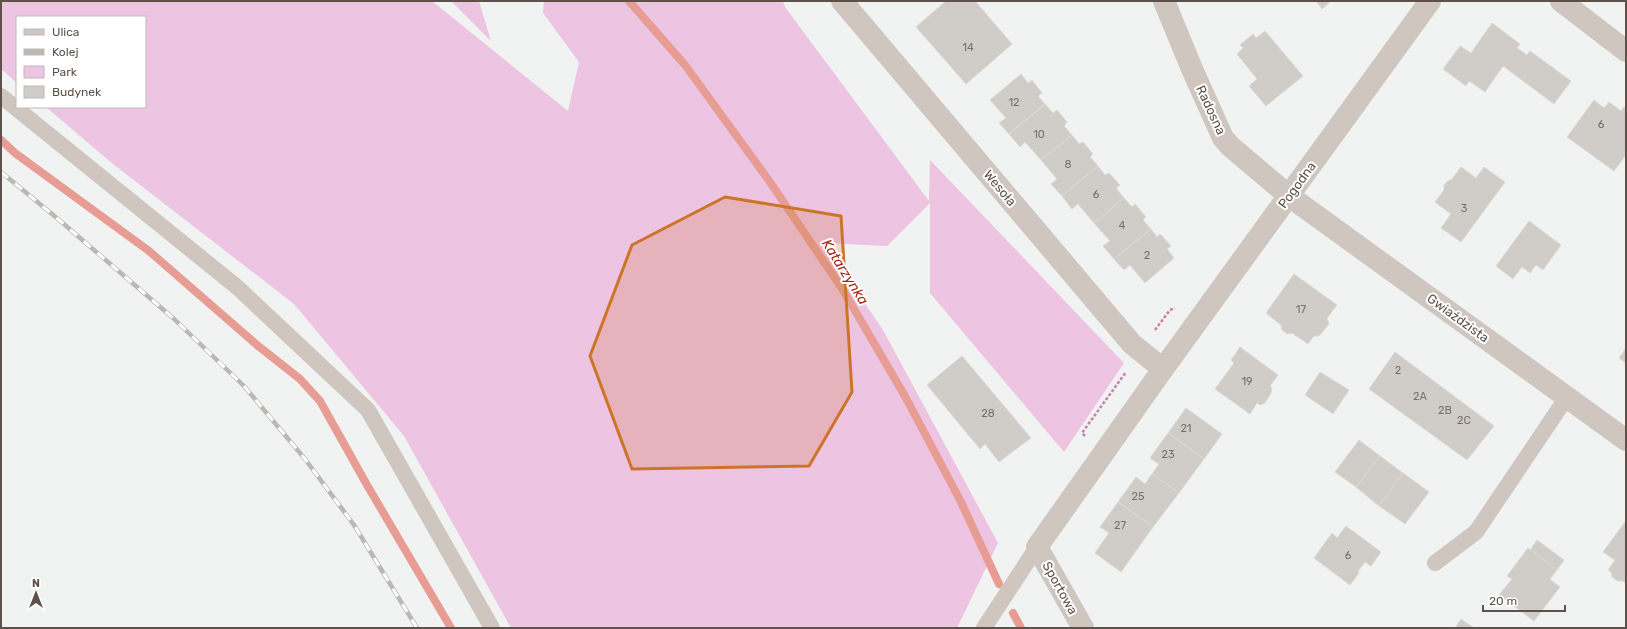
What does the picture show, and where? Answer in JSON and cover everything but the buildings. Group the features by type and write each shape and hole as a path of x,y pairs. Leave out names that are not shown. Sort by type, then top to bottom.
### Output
{"street":[{"name":"Wesoła","path":"842,1 1132,344 1163,369"},
{"name":"Radosna","path":"1164,1 1223,138 1290,196"},
{"name":"Pogodna","path":"1037,547 1163,369 1430,1"},
{"path":"1561,1 1626,51"},
{"name":"Gwiaździsta","path":"1290,196 1626,440"},
{"name":"Sportowa","path":"1037,547 1083,628"}],"lane":[{"path":"1,96 237,287 368,410 492,628"},
{"path":"1435,563 1476,532 1567,396"},
{"path":"984,628 1037,547"}],"path":[{"path":"1082,433 1130,366"}],"highlighted area":[{"path":"725,197 841,216 852,392 809,466 632,469 590,356 632,245"}],"green space":[{"path":"1,1 432,1 568,111 579,62 543,13 544,1 783,1 785,7 929,201 930,160 1124,363 1064,452 930,293 930,203 887,246 824,243 883,330 998,543 957,628 511,628 404,436 294,304 113,164 47,108 146,108 146,16 16,16 16,82 1,69"},
{"path":"451,1 479,1 491,41"}],"waterway":[{"name":"Katarzynka","path":"629,1 685,65 770,182 843,290 906,398 961,502 999,584"},
{"path":"1,140 15,153 149,251 257,345 300,379 320,401 367,485 451,628"},
{"name":"Katarzynka","path":"1013,613 1021,628"}],"railway":[{"path":"1,172 173,318 244,386 305,459 354,525 417,628"}]}
